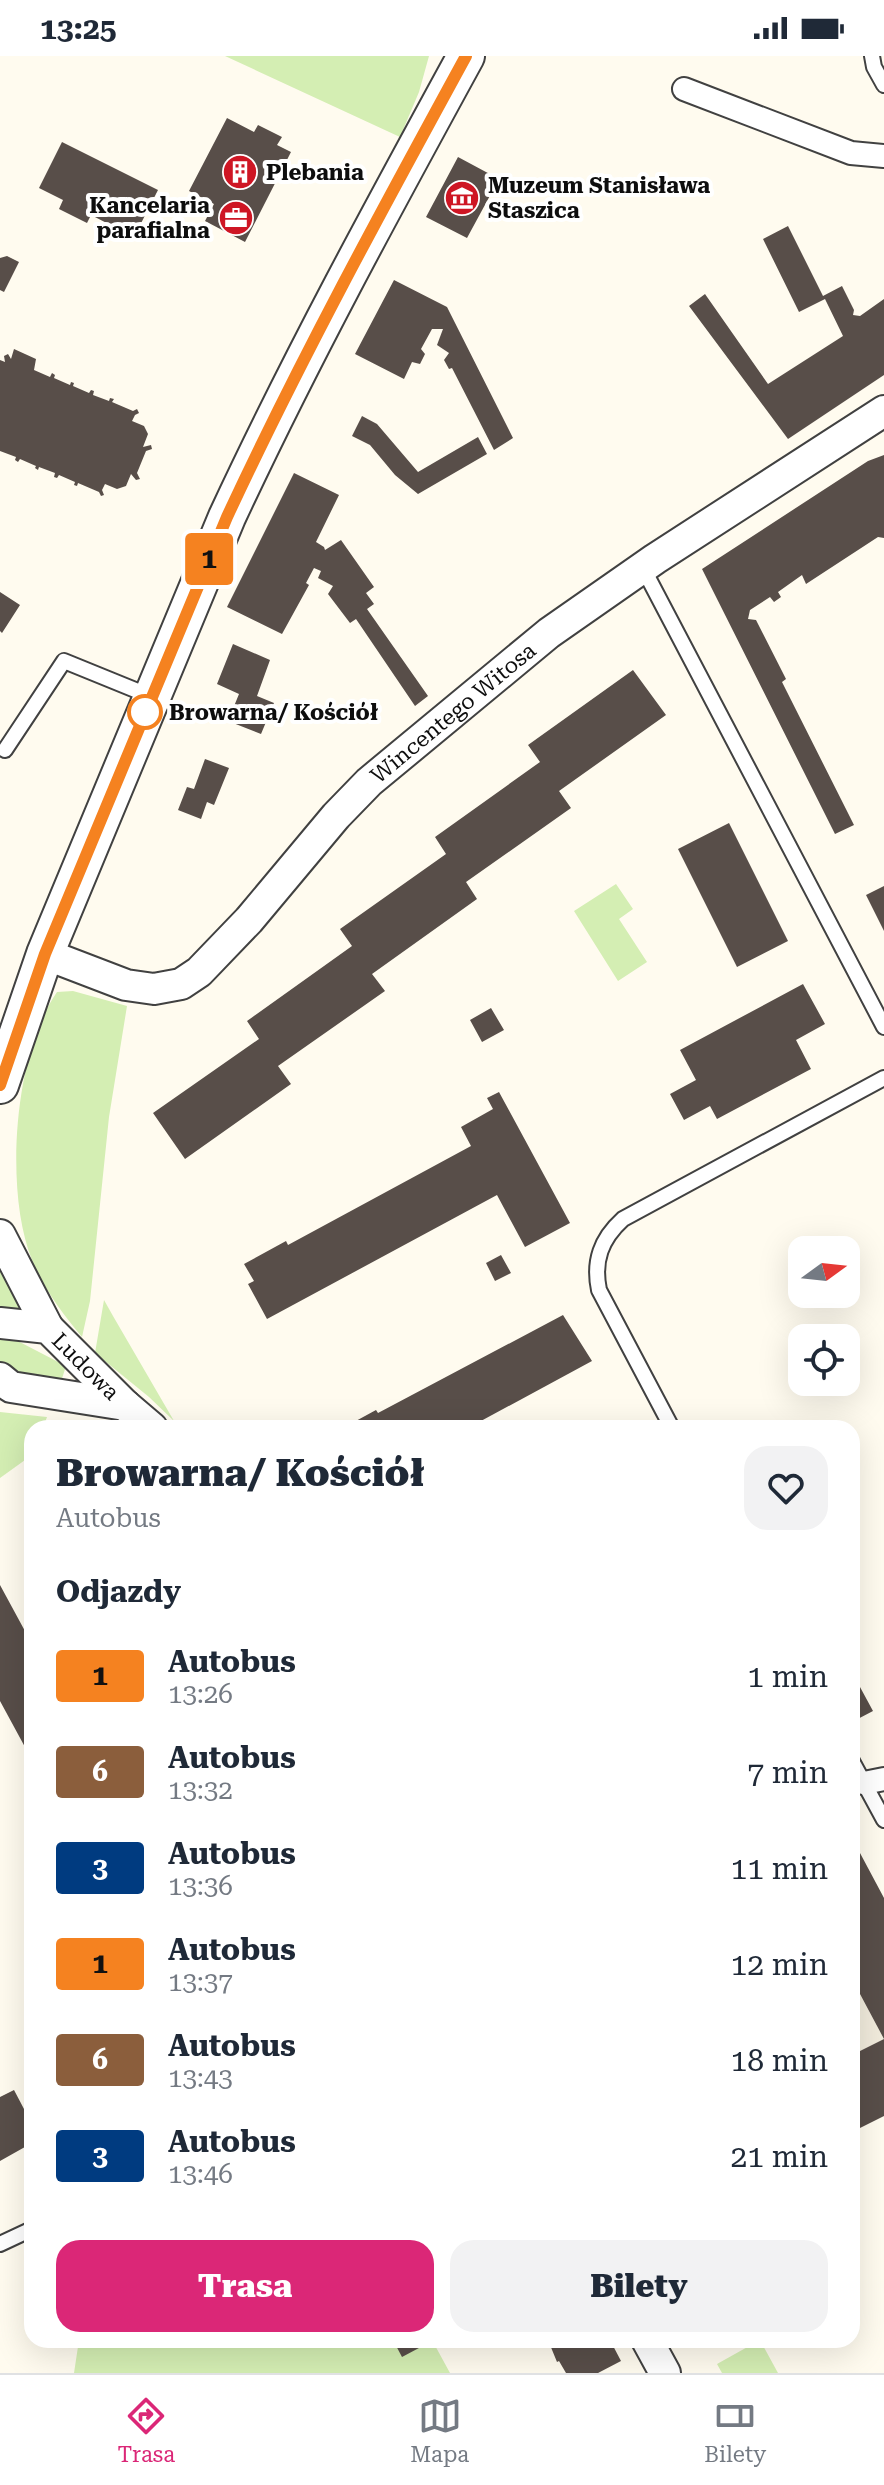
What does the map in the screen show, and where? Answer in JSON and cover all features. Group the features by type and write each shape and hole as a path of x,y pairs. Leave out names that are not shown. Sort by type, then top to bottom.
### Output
{"street":[{"path":"434,115 442,56"},
{"path":"0,1085 45,954 216,542 259,448 466,56"},
{"path":"684,89 851,153 884,156"},
{"name":"Wincentego Witosa","path":"45,954 126,985 154,989 181,984 199,972 249,920 336,816 369,782 549,633 884,411"},
{"name":"Ludowa","path":"0,1235 48,1328 143,1420"},
{"name":"Ludowa","path":"0,1323 48,1328"},
{"name":"Ludowa","path":"0,1378 11,1387 125,1405"},
{"path":"651,2348 665,2373"}],"lane":[{"path":"872,56 884,85"},
{"path":"643,568 884,1027"},
{"path":"5,750 64,661 152,697"},
{"path":"668,1420 599,1290 596,1274 602,1243 623,1219 884,1078"},
{"path":"867,1783 884,1820"},
{"path":"0,2244 24,2233"}],"green space":[{"path":"225,56 429,56 419,92 400,137"},
{"path":"616,884 633,909 619,919 647,962 618,981 574,911"},
{"path":"73,991 127,1006 109,1117 90,1301 82,1337 54,1300 32,1260 23,1231 16,1161 23,1085 31,1050 42,1018 57,992"},
{"path":"0,1258 25,1313 0,1310"},
{"path":"104,1300 173,1420 149,1397 95,1353"},
{"path":"0,1337 12,1338 66,1366 59,1388 36,1382 0,1362"},
{"path":"0,1412 47,1417 46,1420 24,1420 24,1461 0,1478"},
{"path":"78,2348 436,2348 450,2373 74,2373"},
{"path":"746,2348 764,2348 778,2373 722,2373 717,2364"}],"shaded area":[{"path":"860,1994 884,2039 860,2051"}],"building":[{"name":"Plebania","path":"227,118 254,132 258,125 282,137 277,145 291,152 245,242 205,221 214,204 189,191"},
{"path":"62,142 158,190 134,237 91,215 87,223 59,209 63,200 39,188"},
{"name":"Muzeum Stanisława Staszica","path":"458,157 499,179 467,238 426,217"},
{"path":"788,226 823,296 842,286 854,310 853,315 860,316 884,299 884,375 788,439 689,306 705,294 768,384 843,336 825,299 799,312 763,239"},
{"path":"7,256 19,262 4,292 0,290 0,258"},
{"path":"394,280 447,307 513,438 494,450 452,368 449,369 444,360 449,353 437,345 443,329 432,329 421,349 425,354 420,364 412,362 404,379 355,354"},
{"path":"14,349 36,359 34,370 50,377 52,373 54,378 70,385 74,383 73,386 89,393 94,391 93,395 109,401 110,398 114,399 112,402 133,411 137,409 139,413 132,421 144,426 148,434 143,447 151,445 152,449 146,451 137,473 140,479 136,480 131,474 126,486 117,489 105,484 102,490 104,495 101,496 99,492 78,483 74,485 75,482 59,475 54,477 55,473 39,467 38,470 20,459 18,462 16,457 0,451 0,360 5,362 4,356 8,354 11,359"},
{"path":"362,416 377,424 418,472 478,437 487,454 418,494 395,475 370,445 352,436"},
{"path":"884,455 884,538 878,537 806,584 802,575 778,592 781,597 774,602 770,597 750,610 748,619 756,620 786,679 782,682 854,825 835,834 702,569 868,461"},
{"path":"294,473 339,495 316,542 325,550 341,540 374,587 366,593 374,604 367,609 428,696 415,706 356,619 350,623 328,594 333,586 318,578 321,571 314,568 306,583 309,585 282,634 227,607"},
{"path":"0,592 20,605 2,633 0,631"},
{"path":"233,644 270,660 257,696 274,703 261,734 228,721 239,694 217,684"},
{"path":"633,670 666,715 559,791 571,808 466,882 477,899 372,974 385,991 278,1066 291,1084 185,1159 153,1113 259,1039 247,1021 352,946 340,929 446,854 435,837 540,762 528,745"},
{"path":"205,759 229,768 214,805 207,802 201,819 178,810 187,787 194,789"},
{"path":"729,823 788,941 737,967 678,849"},
{"path":"884,886 884,931 866,895"},
{"path":"803,984 825,1024 796,1040 811,1069 717,1119 710,1106 684,1120 670,1094 696,1080 680,1050"},
{"path":"491,1008 504,1030 482,1042 470,1020"},
{"path":"499,1092 570,1223 525,1247 497,1195 267,1319 248,1284 254,1281 244,1264 286,1241 288,1245 471,1146 461,1127 493,1109 487,1098"},
{"path":"501,1255 511,1273 495,1281 486,1263"},
{"path":"563,1315 592,1361 483,1420 358,1420 376,1410 378,1413"},
{"path":"0,1585 24,1629 24,1745 0,1701"},
{"path":"860,1687 873,1711 860,1718"},
{"path":"860,1853 884,1898 884,2039 860,1994"},
{"path":"884,2039 884,2116 860,2128 860,2051"},
{"path":"14,2090 24,2109 24,2148 0,2161 0,2097"},
{"path":"397,2348 419,2348 402,2357"},
{"path":"551,2348 614,2348 621,2361 598,2373 566,2373"}],"bus line":[{"name":"1","path":"0,1085 45,954 227,517 259,448 364,245 466,56"}],"place":[{"name":"Plebania","path":"240,172"},
{"name":"Muzeum Stanisława Staszica","path":"462,198"},
{"name":"Kancelaria parafialna","path":"236,218"},
{"name":"Browarna/ Kościół","path":"145,712"}]}
